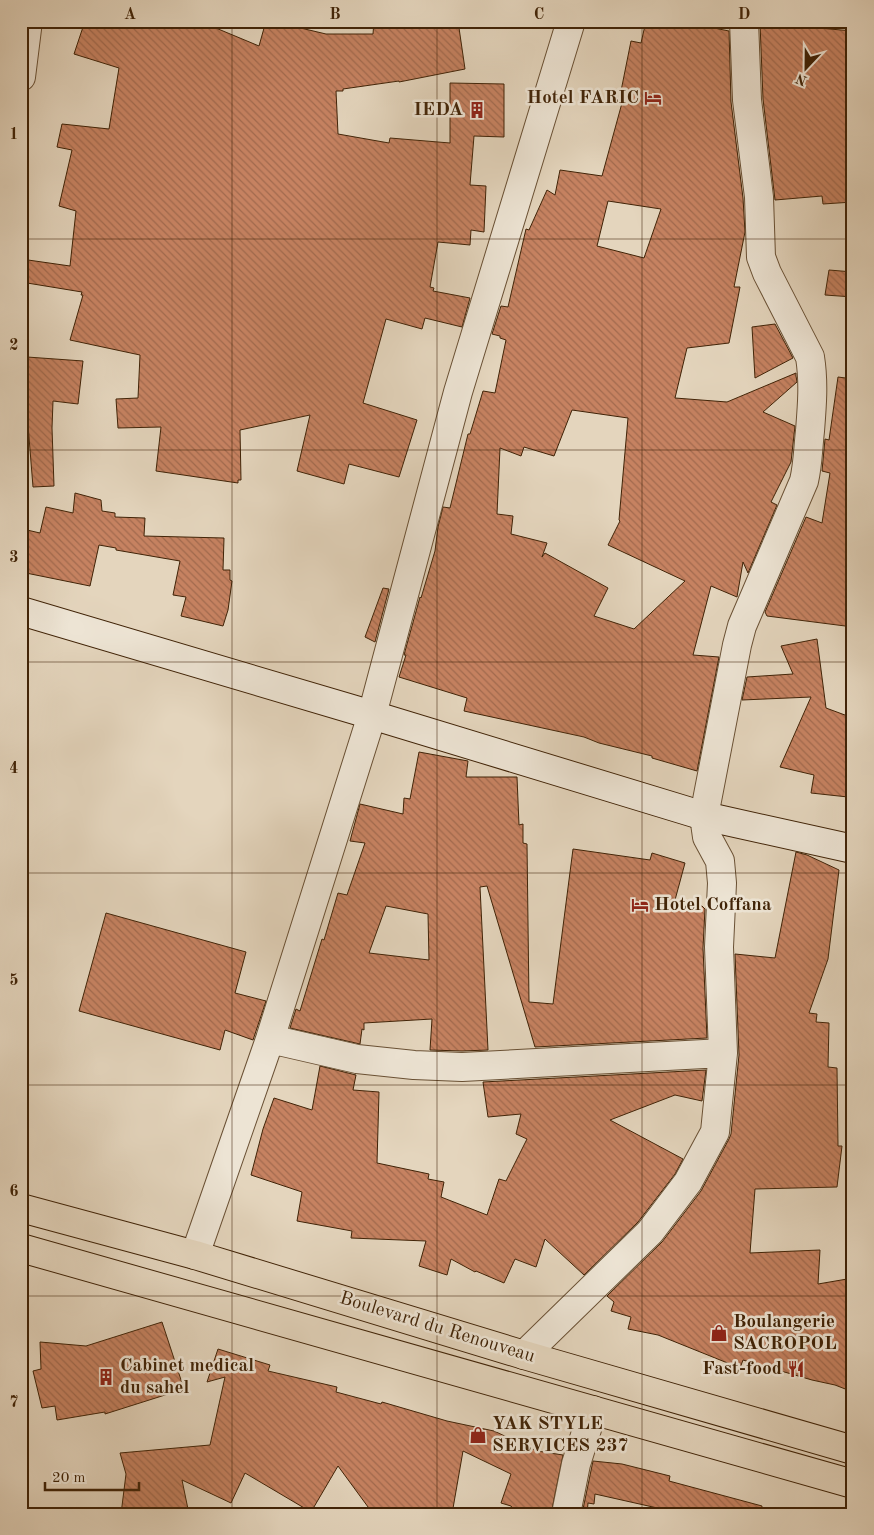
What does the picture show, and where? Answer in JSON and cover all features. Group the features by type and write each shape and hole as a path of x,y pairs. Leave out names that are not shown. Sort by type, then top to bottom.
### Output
{"main road":[{"name":"Boulevard du Renouveau","path":"21,1208 195,1255 524,1355 853,1450"},
{"name":"Boulevard du Renouveau","path":"21,1248 853,1484"}],"street":[{"path":"21,77 28,21"},
{"path":"195,1255 270,1039 372,715 458,392 571,21"},
{"path":"524,1355 650,1232 688,1182 715,1132 723,1053 720,956 722,883 720,861 707,837 704,816 742,626 804,481 807,468 812,400 810,358 767,273 761,257 759,197 747,100 744,21"},
{"path":"21,611 704,816 853,849"},
{"path":"270,1039 357,1059 414,1065 462,1067 723,1053"},
{"path":"566,1514 576,1464 593,1410"}],"building":[{"path":"85,21 199,21 259,46 266,21 326,34 373,34 374,21 429,26 430,21 458,21 465,69 399,82 336,91 338,134 389,143 390,138 450,143 450,83 504,84 504,137 474,136 470,185 486,186 484,232 471,230 470,245 438,242 430,287 434,288 433,291 470,298 462,327 425,318 422,329 386,319 363,403 417,420 399,477 349,464 344,484 297,471 310,415 240,430 241,480 238,480 238,483 156,471 161,427 118,428 116,399 138,398 140,355 70,340 83,295 81,295 82,292 21,282 21,259 70,266 76,211 59,206 72,150 57,147 62,124 109,129 119,68 74,54"},
{"path":"646,21 679,21 729,31 731,102 743,198 745,232 734,287 740,287 729,343 687,348 675,398 727,402 796,373 797,382 763,412 795,426 791,462 771,502 777,505 748,573 743,562 737,597 711,586 693,655 719,657 697,771 584,737 464,711 467,698 399,677 420,597 435,551 443,507 450,508 468,434 470,434 483,391 495,393 506,340 492,334 501,306 508,307 526,229 529,230 547,190 555,195 560,170 602,176 625,92 621,91 631,41 641,43","holes":["608,201 661,209 644,258 597,246","572,410 628,418 620,521 608,545 685,581 634,629 594,616 608,588 545,553 542,557 547,543 511,534 513,516 497,514 500,448 521,456 524,447 554,456"]},
{"path":"760,23 853,31 853,202 823,204 822,196 775,200 763,99"},
{"path":"829,270 853,272 853,297 825,295"},
{"path":"775,324 793,358 755,378 752,327"},
{"path":"27,357 83,361 78,404 53,401 54,486 33,487 26,400"},
{"path":"838,377 853,379 853,627 767,616 765,612 806,517 822,523 830,473 822,471 825,439 829,440"},
{"path":"75,493 101,500 102,511 115,513 115,517 145,518 144,536 224,538 223,570 230,570 230,580 232,581 228,610 223,626 181,616 186,597 173,595 180,561 116,550 116,548 99,545 90,586 21,572 21,555 27,530 40,533 46,507 73,513"},
{"path":"383,588 389,589 375,642 365,637"},
{"path":"817,639 826,708 853,718 853,761 848,797 811,793 814,775 780,767 811,697 742,700 747,677 793,674 781,646"},
{"path":"419,752 468,761 466,777 517,777 519,825 523,824 523,843 527,844 529,1002 553,1004 573,849 650,860 652,853 685,863 675,900 702,906 705,909 703,948 707,1038 535,1047 487,886 480,887 488,1050 430,1050 432,1019 364,1023 360,1044 290,1028 296,1009 300,1011 338,893 347,895 365,843 350,841 360,804 403,814 404,798 410,799","holes":["386,906 428,914 429,960 369,953"]},
{"path":"796,852 839,870 828,959 809,1013 817,1014 816,1022 829,1023 828,1067 837,1068 838,1146 842,1146 837,1187 755,1189 750,1253 820,1250 818,1284 853,1278 853,1392 835,1385 743,1360 740,1368 658,1335 628,1329 631,1317 611,1311 614,1302 607,1296 662,1242 701,1191 729,1139 739,1055 735,954 775,958"},
{"path":"106,913 246,952 235,993 266,1001 253,1040 225,1030 220,1050 79,1011"},
{"path":"320,1066 356,1075 353,1090 379,1092 377,1163 429,1174 428,1179 444,1182 441,1197 487,1215 499,1179 506,1181 527,1139 516,1134 521,1114 488,1117 483,1082 706,1070 702,1101 675,1095 610,1120 683,1159 675,1174 638,1222 584,1275 545,1239 536,1267 515,1259 504,1283 475,1272 451,1259 447,1275 419,1266 426,1241 351,1238 352,1231 297,1221 302,1192 251,1175 263,1129 274,1098 312,1110"},
{"path":"162,1322 184,1389 105,1414 105,1412 57,1420 55,1406 42,1408 33,1371 41,1369 40,1342 86,1346"},
{"path":"218,1349 270,1365 268,1371 337,1387 336,1392 381,1404 382,1402 447,1421 494,1431 537,1451 563,1455 551,1514 517,1514 511,1506 501,1503 511,1474 463,1451 452,1514 371,1511 338,1466 311,1512 245,1473 231,1503 182,1480 189,1514 121,1514 126,1474 120,1453 210,1445 225,1377 207,1382"},
{"path":"593,1461 622,1464 670,1476 669,1481 762,1506 761,1514 684,1514 595,1494 594,1504 588,1503 587,1514 582,1514"}],"place":[{"name":"Hotel FARIC","path":"653,98"},
{"name":"IEDA","path":"477,110"},
{"name":"Hotel Coffana","path":"640,905"},
{"name":"Boulangerie SACROPOL","path":"719,1333"},
{"name":"Fast-food","path":"796,1369"},
{"name":"Cabinet medical du sahel","path":"106,1377"},
{"name":"YAK STYLE SERVICES 237","path":"478,1435"}]}
